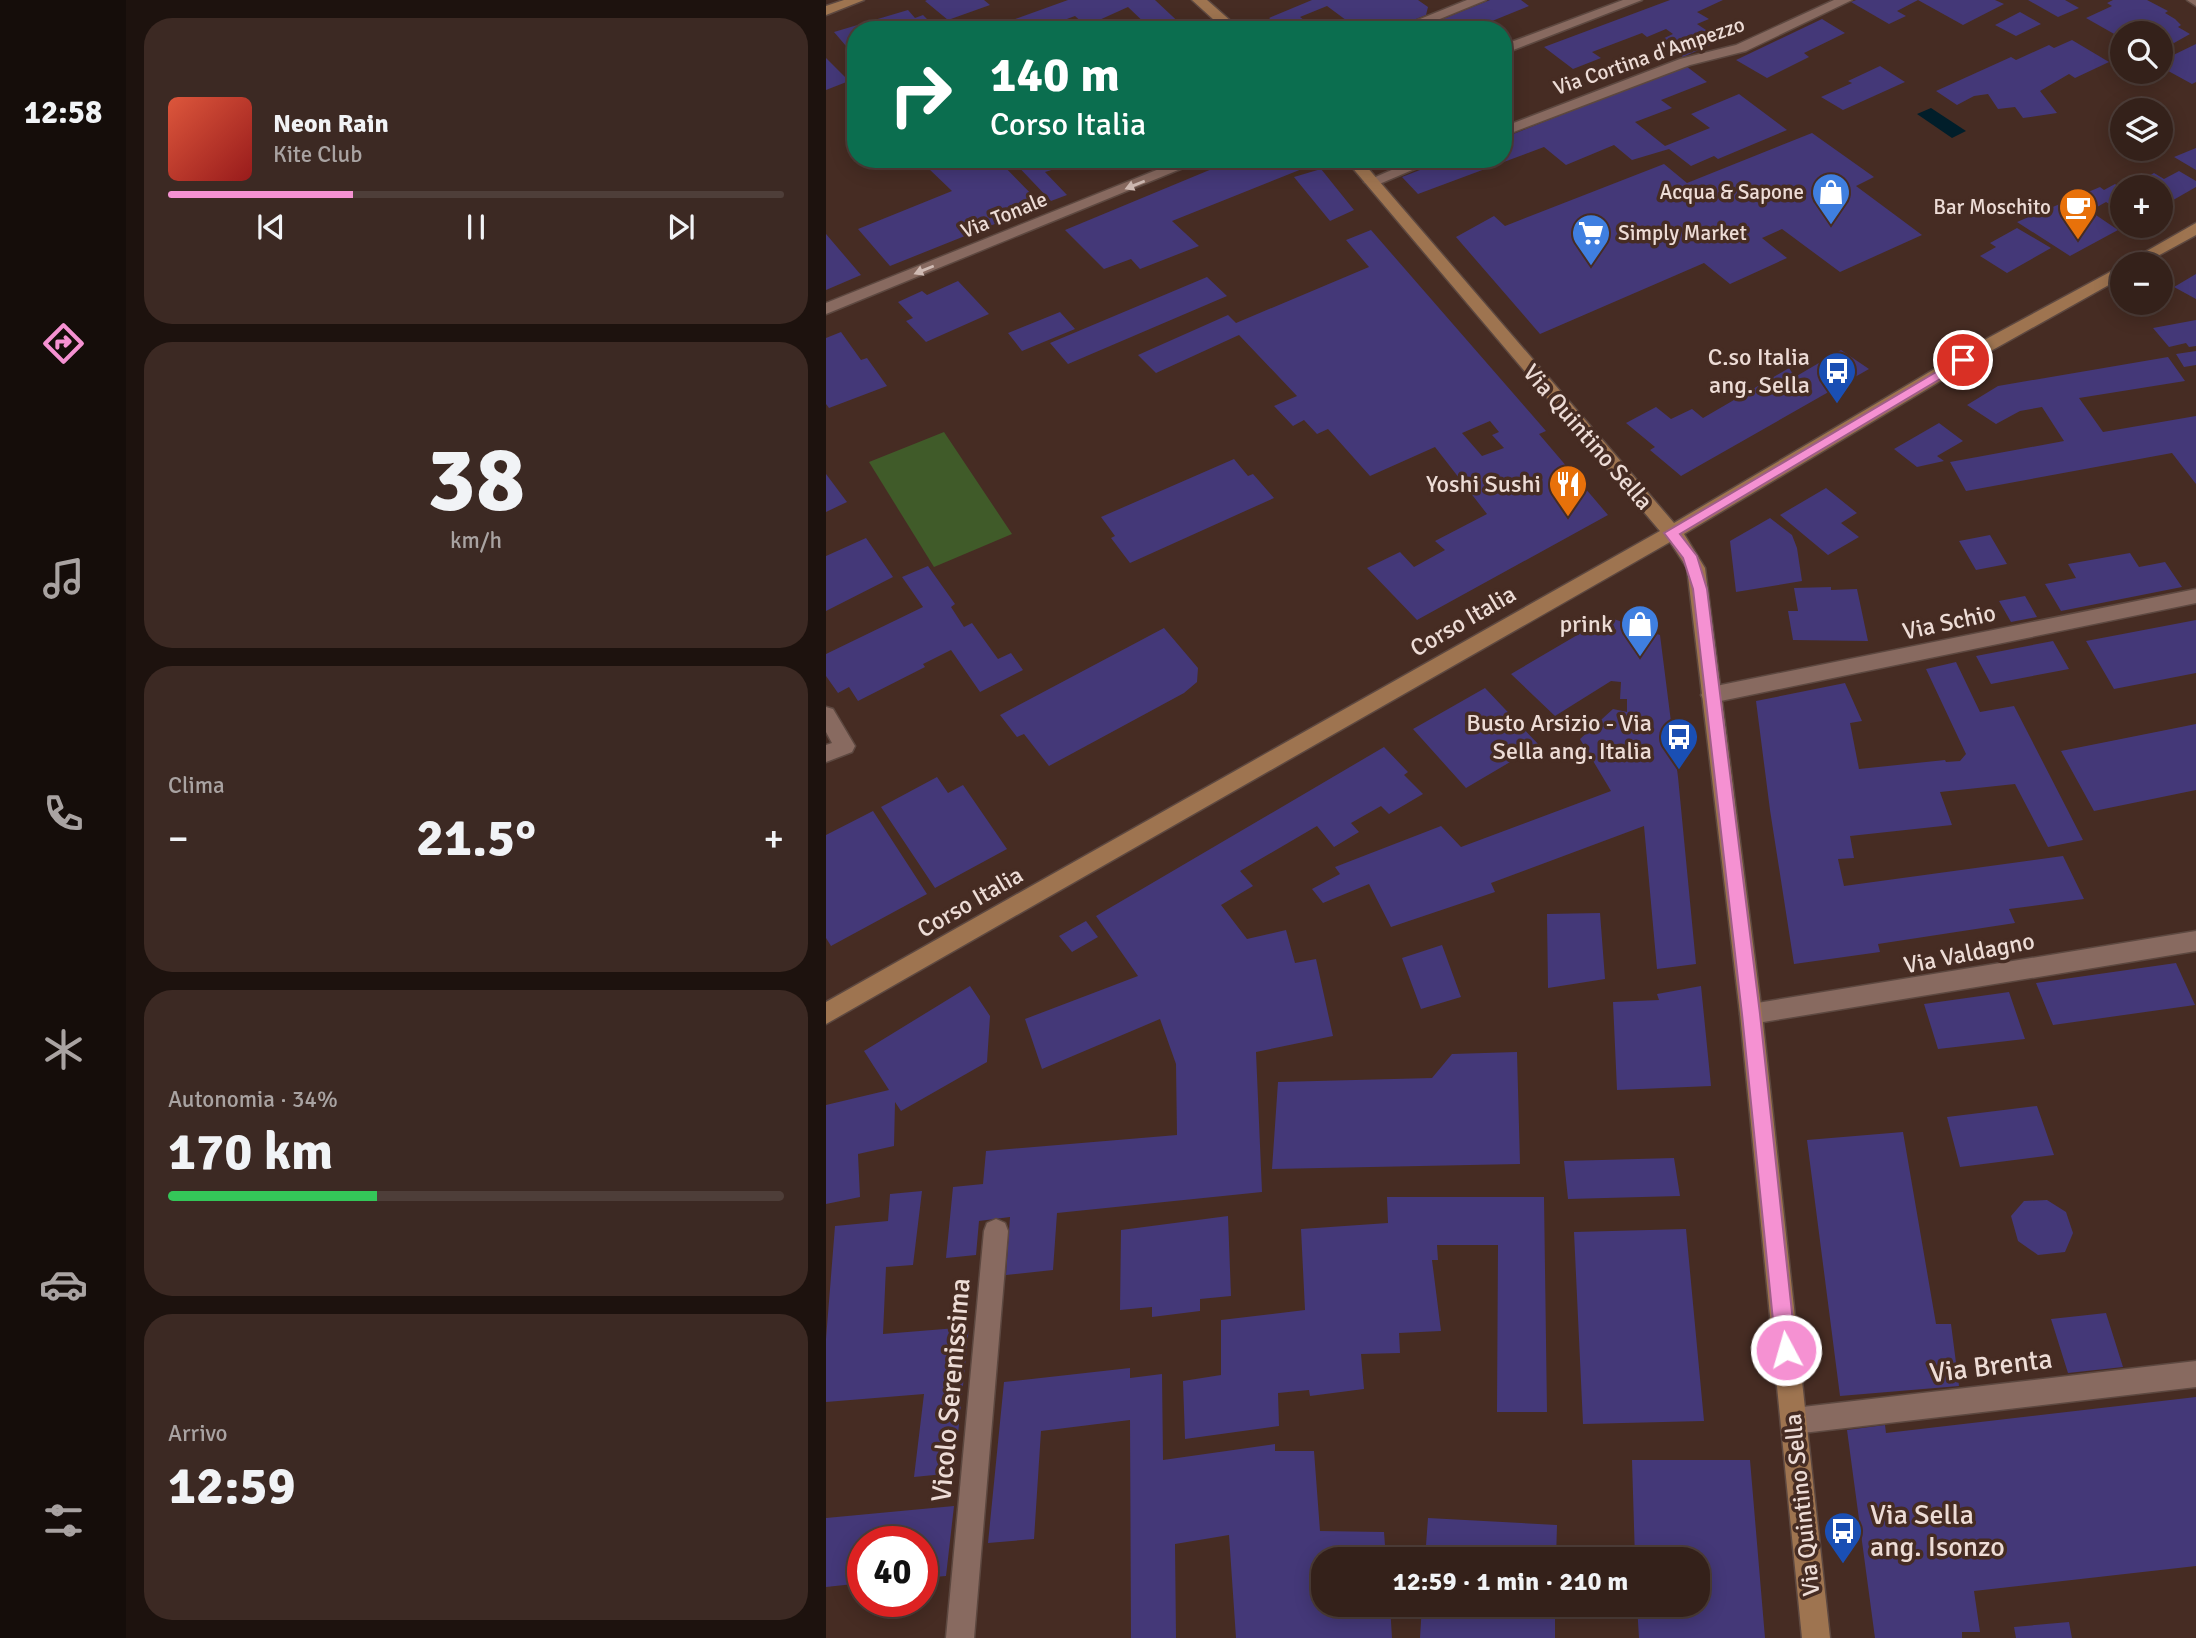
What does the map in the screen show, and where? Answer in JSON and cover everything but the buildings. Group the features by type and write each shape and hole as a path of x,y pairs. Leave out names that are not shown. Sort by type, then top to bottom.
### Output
{"street":[{"path":"826,11 857,0"},
{"path":"1199,0 1224,21"},
{"path":"1424,21 1479,0"},
{"path":"1512,47 1635,0"},
{"name":"Via Cortina d'Ampezzo","path":"1512,129 1685,62 1741,48 1845,0"},
{"name":"Via Tonale","path":"826,309 1176,168"},
{"name":"Via Quintino Sella","path":"1360,168 1684,546 1696,568 1751,1014 1816,1638"},
{"path":"1372,182 1408,168"},
{"path":"2154,252 2196,229"},
{"name":"Corso Italia","path":"826,1014 1671,533 1983,348 2110,277"},
{"name":"Via Schio","path":"1712,695 2196,596"},
{"path":"826,715 845,746 826,754"},
{"name":"Via Valdagno","path":"1751,1014 1892,994 2049,964 2196,941"},
{"name":"Vicolo Serenissima","path":"960,1638 996,1231"},
{"name":"Via Brenta","path":"1794,1421 2196,1374"}],"green space":[{"path":"944,432 1012,534 934,567 869,462"}],"water":[{"path":"1931,108 1966,131 1952,138 1917,114"}],"place":[{"name":"Acqua & Sapone","path":"1831,226"},
{"name":"Bar Moschito","path":"2078,241"},
{"name":"Simply Market","path":"1591,267"},
{"name":"C.so Italia ang. Sella","path":"1837,405"},
{"name":"Yoshi Sushi","path":"1568,518"},
{"name":"prink","path":"1640,658"},
{"name":"Busto Arsizio - Via Sella ang. Italia","path":"1679,771"},
{"name":"Via Sella ang. Isonzo","path":"1843,1565"}],"route":[{"path":"1786,1350 1751,1014 1700,589 1696,568 1690,556 1671,533 1963,360"}]}
